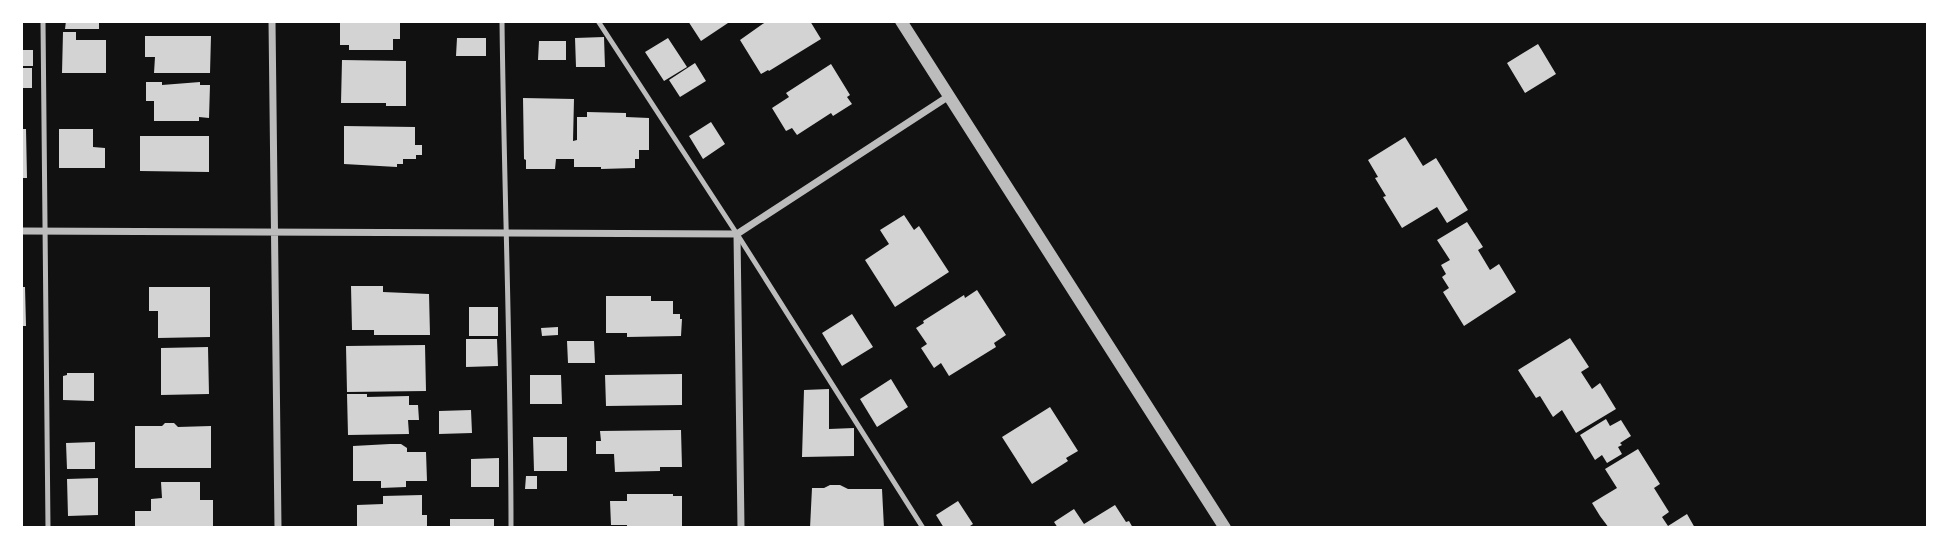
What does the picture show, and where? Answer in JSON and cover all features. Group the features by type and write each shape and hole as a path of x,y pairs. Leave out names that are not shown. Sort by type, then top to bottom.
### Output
{"street":[{"path":"272,21 278,528"},
{"path":"901,21 1225,528"},
{"path":"21,231 737,234 949,96"},
{"path":"737,234 741,528"}],"lane":[{"path":"43,21 47,528"},
{"path":"502,21 511,528"},
{"path":"597,21 737,234 923,528"}],"building":[{"path":"66,21 99,21 99,29 65,29"},
{"path":"340,21 400,21 400,39 393,39 393,50 349,50 349,45 340,45"},
{"path":"688,21 731,21 701,41"},
{"path":"767,21 810,21 821,39 761,74 740,40"},
{"path":"63,32 76,32 76,40 106,40 106,73 62,73"},
{"path":"145,36 211,36 210,73 154,73 155,57 145,57"},
{"path":"604,37 605,67 576,67 575,38"},
{"path":"457,38 486,38 486,56 456,56"},
{"path":"668,38 687,67 664,81 645,52"},
{"path":"539,41 566,41 566,60 538,60"},
{"path":"1538,44 1556,74 1525,93 1507,63"},
{"path":"21,50 33,50 33,66 21,66"},
{"path":"342,60 406,61 406,106 341,103"},
{"path":"695,63 706,81 680,97 669,80"},
{"path":"831,64 850,95 847,97 852,104 833,116 831,113 797,135 792,128 786,131 772,108 789,97 786,93"},
{"path":"21,68 32,68 32,88 21,88"},
{"path":"146,82 162,82 162,85 200,82 200,85 210,85 209,118 199,117 199,121 154,121 154,101 146,101"},
{"path":"523,98 574,99 573,141 577,140 577,117 587,117 587,112 626,113 626,117 649,118 649,150 639,150 635,168 574,167 574,159 556,159 555,169 526,169"},
{"path":"711,122 725,144 703,159 689,136"},
{"path":"344,126 415,127 415,145 422,145 422,155 416,155 416,159 403,159 403,164 397,164 397,167 344,164"},
{"path":"21,129 26,129 27,178 21,178"},
{"path":"59,129 93,129 93,147 105,148 105,168 59,168"},
{"path":"140,136 209,136 209,172 140,171"},
{"path":"1405,137 1423,166 1436,158 1468,210 1447,223 1437,207 1402,228 1383,197 1386,196 1368,160"},
{"path":"904,215 914,230 919,226 949,272 895,307 865,260 889,244 880,230"},
{"path":"1467,222 1483,247 1478,250 1490,270 1499,264 1516,292 1464,326 1443,292 1449,288 1442,277 1446,274 1441,265 1450,260 1437,240"},
{"path":"351,286 383,286 383,292 429,294 430,335 374,335 374,330 352,330"},
{"path":"21,287 25,287 26,326 21,326"},
{"path":"149,287 210,287 210,337 158,338 158,311 149,311"},
{"path":"977,290 1006,335 994,343 996,347 949,376 941,363 934,368 921,348 927,344 916,328 964,295 965,298"},
{"path":"606,296 651,296 651,301 673,301 673,314 680,314 682,319 681,336 627,337 627,333 606,333"},
{"path":"469,307 498,307 498,336 469,336"},
{"path":"852,314 873,347 842,366 822,333"},
{"path":"558,327 558,335 542,336 541,328"},
{"path":"1570,338 1589,367 1581,372 1592,389 1600,383 1616,409 1576,433 1562,410 1553,417 1540,396 1536,398 1518,370"},
{"path":"466,339 497,339 498,366 466,367"},
{"path":"567,341 594,341 595,363 568,363"},
{"path":"425,345 426,391 347,392 346,346"},
{"path":"208,347 209,394 161,395 161,348"},
{"path":"67,373 94,373 94,401 63,400 63,376"},
{"path":"682,374 682,405 606,406 605,375"},
{"path":"530,375 561,375 562,404 530,404"},
{"path":"891,379 908,407 877,427 860,399"},
{"path":"829,389 829,429 854,428 854,456 802,457 804,390"},
{"path":"347,394 367,394 367,397 409,396 409,405 418,405 419,420 408,420 409,434 348,435"},
{"path":"1050,407 1078,451 1066,458 1068,461 1032,484 1002,437"},
{"path":"471,410 472,433 439,434 439,411"},
{"path":"1606,419 1610,426 1621,420 1631,436 1618,447 1622,454 1607,463 1602,455 1595,460 1580,435"},
{"path":"165,423 174,423 178,427 211,426 211,468 135,468 135,426 162,426"},
{"path":"681,430 682,467 660,467 660,471 615,472 614,454 596,454 596,441 601,441 600,431"},
{"path":"533,437 567,437 567,471 534,471"},
{"path":"95,442 95,469 67,469 66,443"},
{"path":"401,444 407,448 407,452 426,452 427,481 406,481 406,487 381,488 381,481 353,481 353,446"},
{"path":"1638,449 1660,484 1654,488 1669,512 1662,517 1668,526 1687,514 1695,528 1609,528 1600,516 1592,503 1617,488 1605,469"},
{"path":"499,458 499,487 471,487 471,459"},
{"path":"526,476 537,476 537,489 525,489"},
{"path":"98,478 98,515 68,516 67,479"},
{"path":"161,482 200,482 200,500 213,500 213,528 135,528 135,511 151,511 151,499 162,498"},
{"path":"840,485 848,489 882,489 884,528 810,528 812,488"},
{"path":"627,494 682,496 682,528 627,528 627,525 611,525 610,501 627,501"},
{"path":"422,495 422,515 427,515 427,528 357,528 357,505 383,504 383,496"},
{"path":"958,501 973,524 967,528 944,528 936,515"},
{"path":"1115,505 1133,528 1058,528 1054,522 1074,509 1084,524"},
{"path":"450,519 494,519 494,528 450,528"}]}
